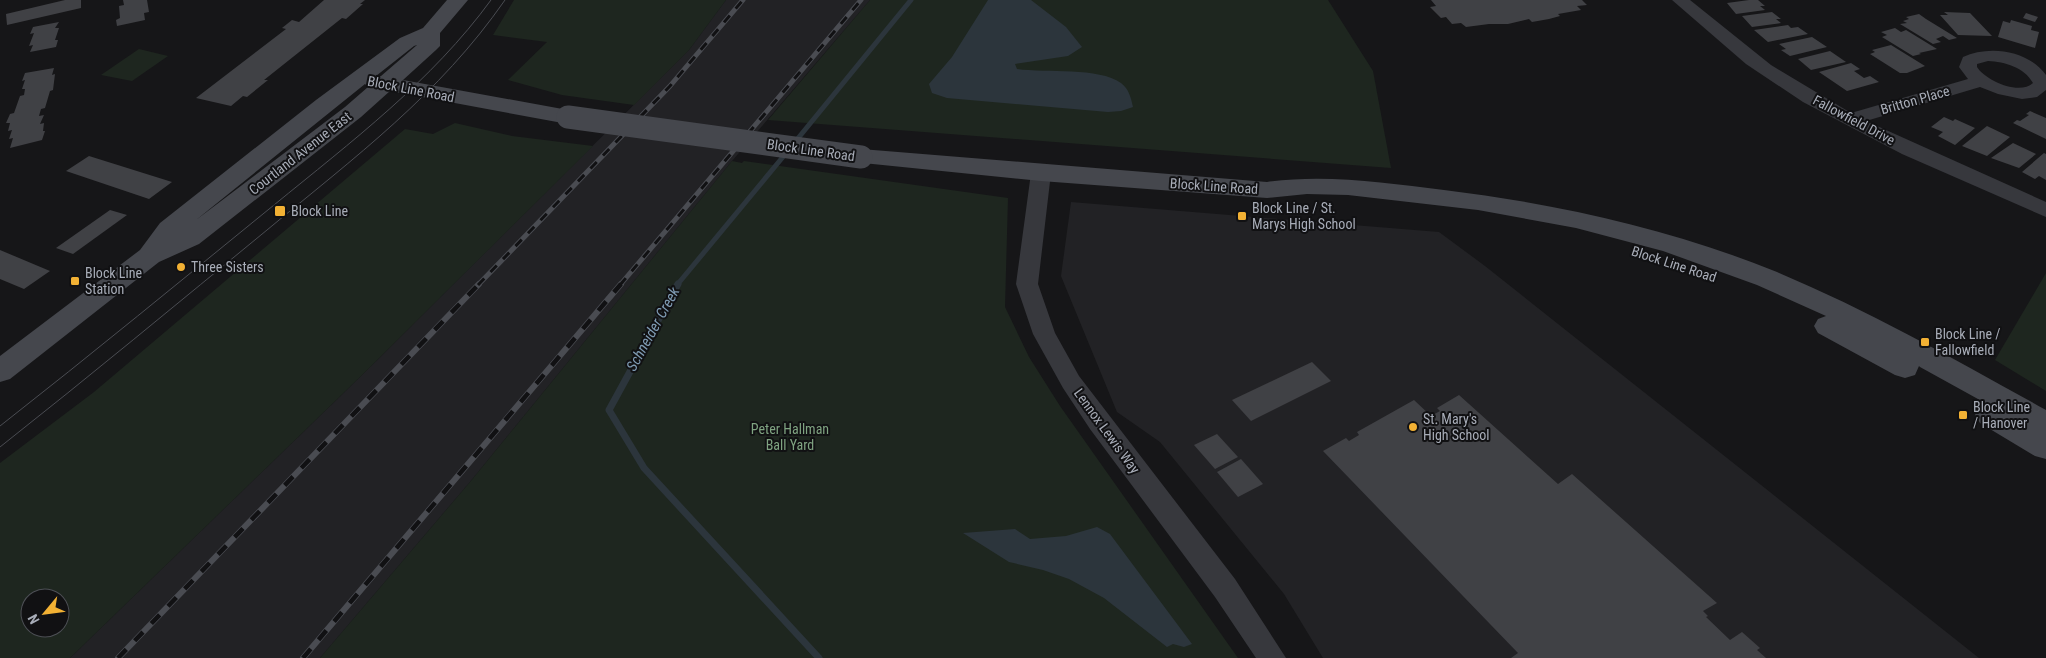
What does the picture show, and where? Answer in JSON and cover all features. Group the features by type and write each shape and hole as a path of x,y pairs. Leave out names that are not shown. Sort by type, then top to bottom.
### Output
{"street":[{"name":"Courtland Avenue East","path":"150,256 168,229 407,42 430,32 458,0"},
{"name":"Fallowfield Drive","path":"1680,0 1777,78 1849,120 2046,210"},
{"name":"Courtland Avenue East","path":"0,371 150,256 190,238 386,84 430,46 430,32"},
{"name":"Block Line Road","path":"359,79 568,117 861,157 1267,190 1298,185 1474,201 1610,226 1675,245 1810,297 1872,327 2046,424"},
{"name":"Britton Place","path":"1849,120 1982,81"},
{"name":"Lennox Lewis Way","path":"1041,173 1026,284 1044,334 1071,382 1099,422 1225,588 1272,658"},
{"name":"Block Line Road","path":"1267,190 1300,202 1496,220 1555,230 1659,258 1704,273 1772,300 1838,331 1934,382 2046,447"}],"shaded area":[{"path":"726,0 870,0 732,161 470,482 320,658 70,658 360,377 689,50"},
{"path":"988,0 1031,0 1066,27 1082,47 1068,56 1015,64 1017,69 1086,73 1111,78 1126,88 1133,107 1121,111 1108,112 947,98 932,93 929,84 952,57"},
{"name":"St. Mary's High School","path":"1071,202 1439,232 1485,266 1979,658 1323,658 1284,594 1160,442 1117,412 1061,276"},
{"path":"1097,527 1110,534 1192,644 1184,647 1173,644 1167,647 1104,598 1069,579 1043,570 1009,562 963,533 1015,529 1030,539 1066,536"}],"green space":[{"path":"514,0 726,0 689,50 634,105 562,95 508,80 547,42 493,35"},
{"path":"870,0 1328,0 1373,71 1391,168 768,120"},
{"path":"139,49 168,56 132,81 101,75"},
{"path":"455,123 512,136 593,146 360,377 70,658 0,658 0,463 94,392 405,129 433,134"},
{"name":"Peter Hallman Ball Yard","path":"732,161 742,163 744,161 1008,198 1005,307 1029,357 1060,406 1238,658 320,658 470,482"},
{"path":"2046,273 2046,391 1995,360"}],"building":[{"path":"65,0 81,0 81,8 7,25 6,14"},
{"path":"123,0 147,0 149,12 144,13 145,20 117,26 116,20 120,18 119,6 124,5"},
{"path":"324,0 365,0 346,19 342,18 264,80 268,80 247,97 243,96 231,106 196,98 286,29 282,28 292,20 299,22"},
{"path":"1431,0 1582,0 1587,5 1577,6 1581,10 1558,14 1560,16 1549,19 1532,22 1529,19 1508,24 1466,27 1461,23 1452,24 1446,17 1441,18 1430,7 1436,6"},
{"path":"1758,0 1765,6 1760,6 1765,10 1736,14 1727,3"},
{"path":"1772,12 1781,19 1776,19 1781,23 1752,27 1742,16"},
{"path":"1944,12 1970,13 1992,36 1958,35 1940,15 1948,15"},
{"path":"2026,13 2038,17 2035,22 2023,18"},
{"path":"1919,14 1957,38 1949,40 1943,36 1936,39 1941,42 1933,44 1900,24 1907,23 1903,21 1909,19 1906,17"},
{"path":"2011,20 2032,26 2031,30 2039,32 2035,48 1998,37 2003,21 2010,23"},
{"path":"59,22 55,28 59,28 55,40 58,40 56,47 30,52 33,45 29,46 34,33 30,34 33,27"},
{"path":"1788,25 1791,28 1798,27 1808,34 1768,42 1754,30"},
{"path":"1895,28 1901,32 1906,30 1937,49 1913,56 1882,37 1887,35 1881,32"},
{"path":"1812,37 1827,47 1790,56 1781,50 1786,49 1779,44"},
{"path":"1891,45 1925,66 1907,73 1900,73 1870,54 1875,52 1872,50"},
{"path":"1830,51 1846,62 1811,70 1798,59"},
{"path":"1851,63 1860,69 1854,71 1864,78 1870,76 1879,82 1847,91 1819,72"},
{"path":"54,68 52,75 55,74 53,90 50,91 45,108 41,109 39,116 44,115 40,124 44,123 43,131 45,131 42,140 10,148 13,138 9,139 12,130 8,131 10,123 6,123 10,114 14,113 20,96 24,95 25,89 22,89 25,80 22,81 25,73"},
{"path":"2030,111 2046,118 2046,139 2013,123 2029,115 2026,114"},
{"path":"1944,117 1953,121 1955,119 1975,128 1955,145 1938,136 1943,132 1931,127"},
{"path":"1987,126 2010,137 1987,156 1962,146"},
{"path":"2013,143 2036,154 2019,168 1991,158"},
{"path":"2044,153 2046,154 2046,180 2039,176 2035,179 2022,172"},
{"path":"89,156 172,182 149,199 66,171"},
{"path":"110,210 127,215 73,254 56,248"},
{"path":"0,250 50,271 24,289 0,279"},
{"path":"1312,362 1331,381 1251,421 1232,400"},
{"path":"1459,395 1558,484 1572,474 1717,603 1703,611 1708,616 1706,617 1730,640 1742,632 1760,648 1757,650 1766,658 1511,658 1518,653 1323,451 1346,438 1349,441 1359,435 1357,432 1414,400 1431,416 1440,411 1437,408"},
{"path":"1217,434 1238,457 1215,469 1194,445"},
{"path":"1241,459 1263,484 1238,497 1217,472"}],"waterway":[{"name":"Schneider Creek","path":"795,142 911,0"},
{"name":"Schneider Creek","path":"677,285 787,152"},
{"name":"Schneider Creek","path":"678,284 609,410 644,468 819,658"}],"tram line":[{"path":"0,426 361,134 417,84 468,29 491,0"},
{"path":"0,447 364,150 424,95 452,66 505,0"}],"railway":[{"path":"478,285 670,86 743,0"},
{"path":"620,285 861,0"},
{"path":"118,658 479,284"},
{"path":"303,658 621,284"}],"place":[{"name":"Block Line","path":"280,211"},
{"name":"Block Line / St. Marys High School","path":"1242,216"},
{"name":"Three Sisters","path":"181,267"},
{"name":"Block Line Station","path":"75,281"},
{"name":"Block Line / Fallowfield","path":"1925,342"},
{"name":"Block Line / Hanover","path":"1963,415"},
{"name":"St. Mary's High School","path":"1413,427"}]}
